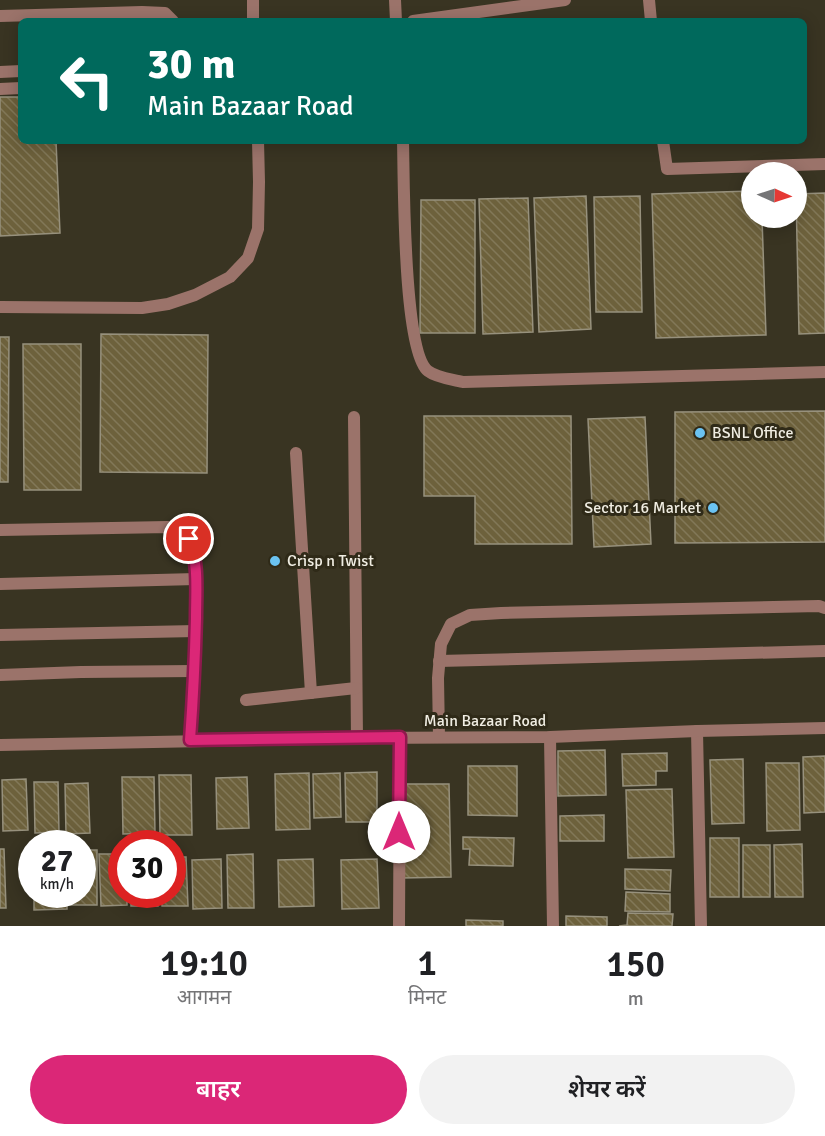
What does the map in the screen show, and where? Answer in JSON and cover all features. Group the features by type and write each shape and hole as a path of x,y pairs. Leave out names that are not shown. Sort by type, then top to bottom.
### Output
{"street":[{"path":"252,0 253,18"},
{"path":"394,0 396,18"},
{"path":"435,18 565,0"},
{"path":"649,0 651,18"},
{"path":"0,16 142,12 165,13 170,18"},
{"path":"0,72 18,72"},
{"path":"0,89 18,88"},
{"path":"0,307 142,308 168,304 195,295 230,277 248,258 258,229 258,144"},
{"path":"403,144 411,321 418,357 427,371 463,382 825,372"},
{"path":"663,144 667,169 825,164"},
{"path":"354,417 357,738"},
{"path":"296,453 311,693"},
{"path":"0,530 168,527 179,530 189,539 194,552 196,579 196,631 190,740"},
{"path":"0,584 196,579"},
{"path":"439,737 438,678 441,644 451,624 470,615 819,606 825,608"},
{"path":"0,635 196,631"},
{"path":"439,661 825,651"},
{"path":"0,675 194,671"},
{"path":"246,700 356,688"},
{"name":"Main Bazaar Road","path":"0,745 190,740 550,737 825,728"},
{"path":"697,731 700,926"},
{"path":"399,926 400,737"},
{"path":"550,737 553,926"}],"building":[{"path":"0,97 18,97 18,144 56,144 60,233 0,236"},
{"path":"741,191 741,228 762,228 766,335 656,338 652,194"},
{"path":"825,193 825,333 799,334 797,228 807,228 807,194"},
{"path":"586,196 591,329 539,332 534,198"},
{"path":"640,196 642,312 596,312 594,197"},
{"path":"528,198 533,332 483,334 479,199"},
{"path":"421,200 475,200 475,333 420,333"},
{"path":"101,334 208,335 207,473 100,472"},
{"path":"0,337 9,337 8,482 0,482"},
{"path":"23,344 81,344 81,490 24,490"},
{"path":"825,411 825,542 675,543 675,412"},
{"path":"424,416 571,416 572,544 475,544 475,496 424,496"},
{"path":"645,417 651,544 594,547 588,419"},
{"path":"605,750 606,795 558,796 558,751"},
{"path":"667,753 667,771 656,771 656,785 623,786 622,754"},
{"path":"825,756 825,812 804,813 803,757"},
{"path":"743,759 744,823 712,824 710,760"},
{"path":"766,763 799,763 800,830 767,831"},
{"path":"468,766 517,766 517,816 468,815"},
{"path":"377,772 377,822 346,822 345,773"},
{"path":"309,773 310,829 276,830 275,774"},
{"path":"340,773 341,817 314,818 313,774"},
{"path":"159,775 191,775 192,835 186,835 186,830 160,830"},
{"path":"122,777 154,777 155,830 123,830"},
{"path":"247,777 249,828 217,829 216,778"},
{"path":"26,779 28,830 3,831 2,780"},
{"path":"34,782 58,782 59,830 35,830"},
{"path":"88,783 90,830 66,830 65,784"},
{"path":"401,784 449,784 451,877 402,878"},
{"path":"672,789 674,857 628,858 626,790"},
{"path":"604,815 604,841 560,841 560,816"},
{"path":"463,837 514,838 513,866 469,865 470,849 463,849"},
{"path":"710,838 739,838 739,897 710,897"},
{"path":"802,844 803,897 775,897 774,845"},
{"path":"743,845 770,845 770,897 743,897"},
{"path":"0,849 4,849 6,908 0,908"},
{"path":"96,850 97,850 96,905"},
{"path":"99,854 108,854 108,906 101,906"},
{"path":"253,854 254,908 228,908 227,855"},
{"path":"186,857 188,906 186,906"},
{"path":"221,859 222,908 193,909 192,860"},
{"path":"313,859 314,906 279,907 278,860"},
{"path":"377,859 379,908 342,909 341,860"},
{"path":"625,869 671,870 670,891 625,889"},
{"path":"626,892 670,894 670,912 625,911"},
{"path":"34,908 67,908 67,909 34,910"},
{"path":"628,913 673,914 672,926 619,926 627,925"},
{"path":"566,916 607,917 607,926 566,926"},
{"path":"466,920 503,921 503,926 466,926"}],"place":[{"name":"BSNL Office","path":"700,433"},
{"name":"Sector 16 Market","path":"713,508"},
{"name":"Crisp n Twist","path":"275,561"}],"route":[{"path":"189,539 194,552 196,579 190,740 400,737 399,832"}]}
